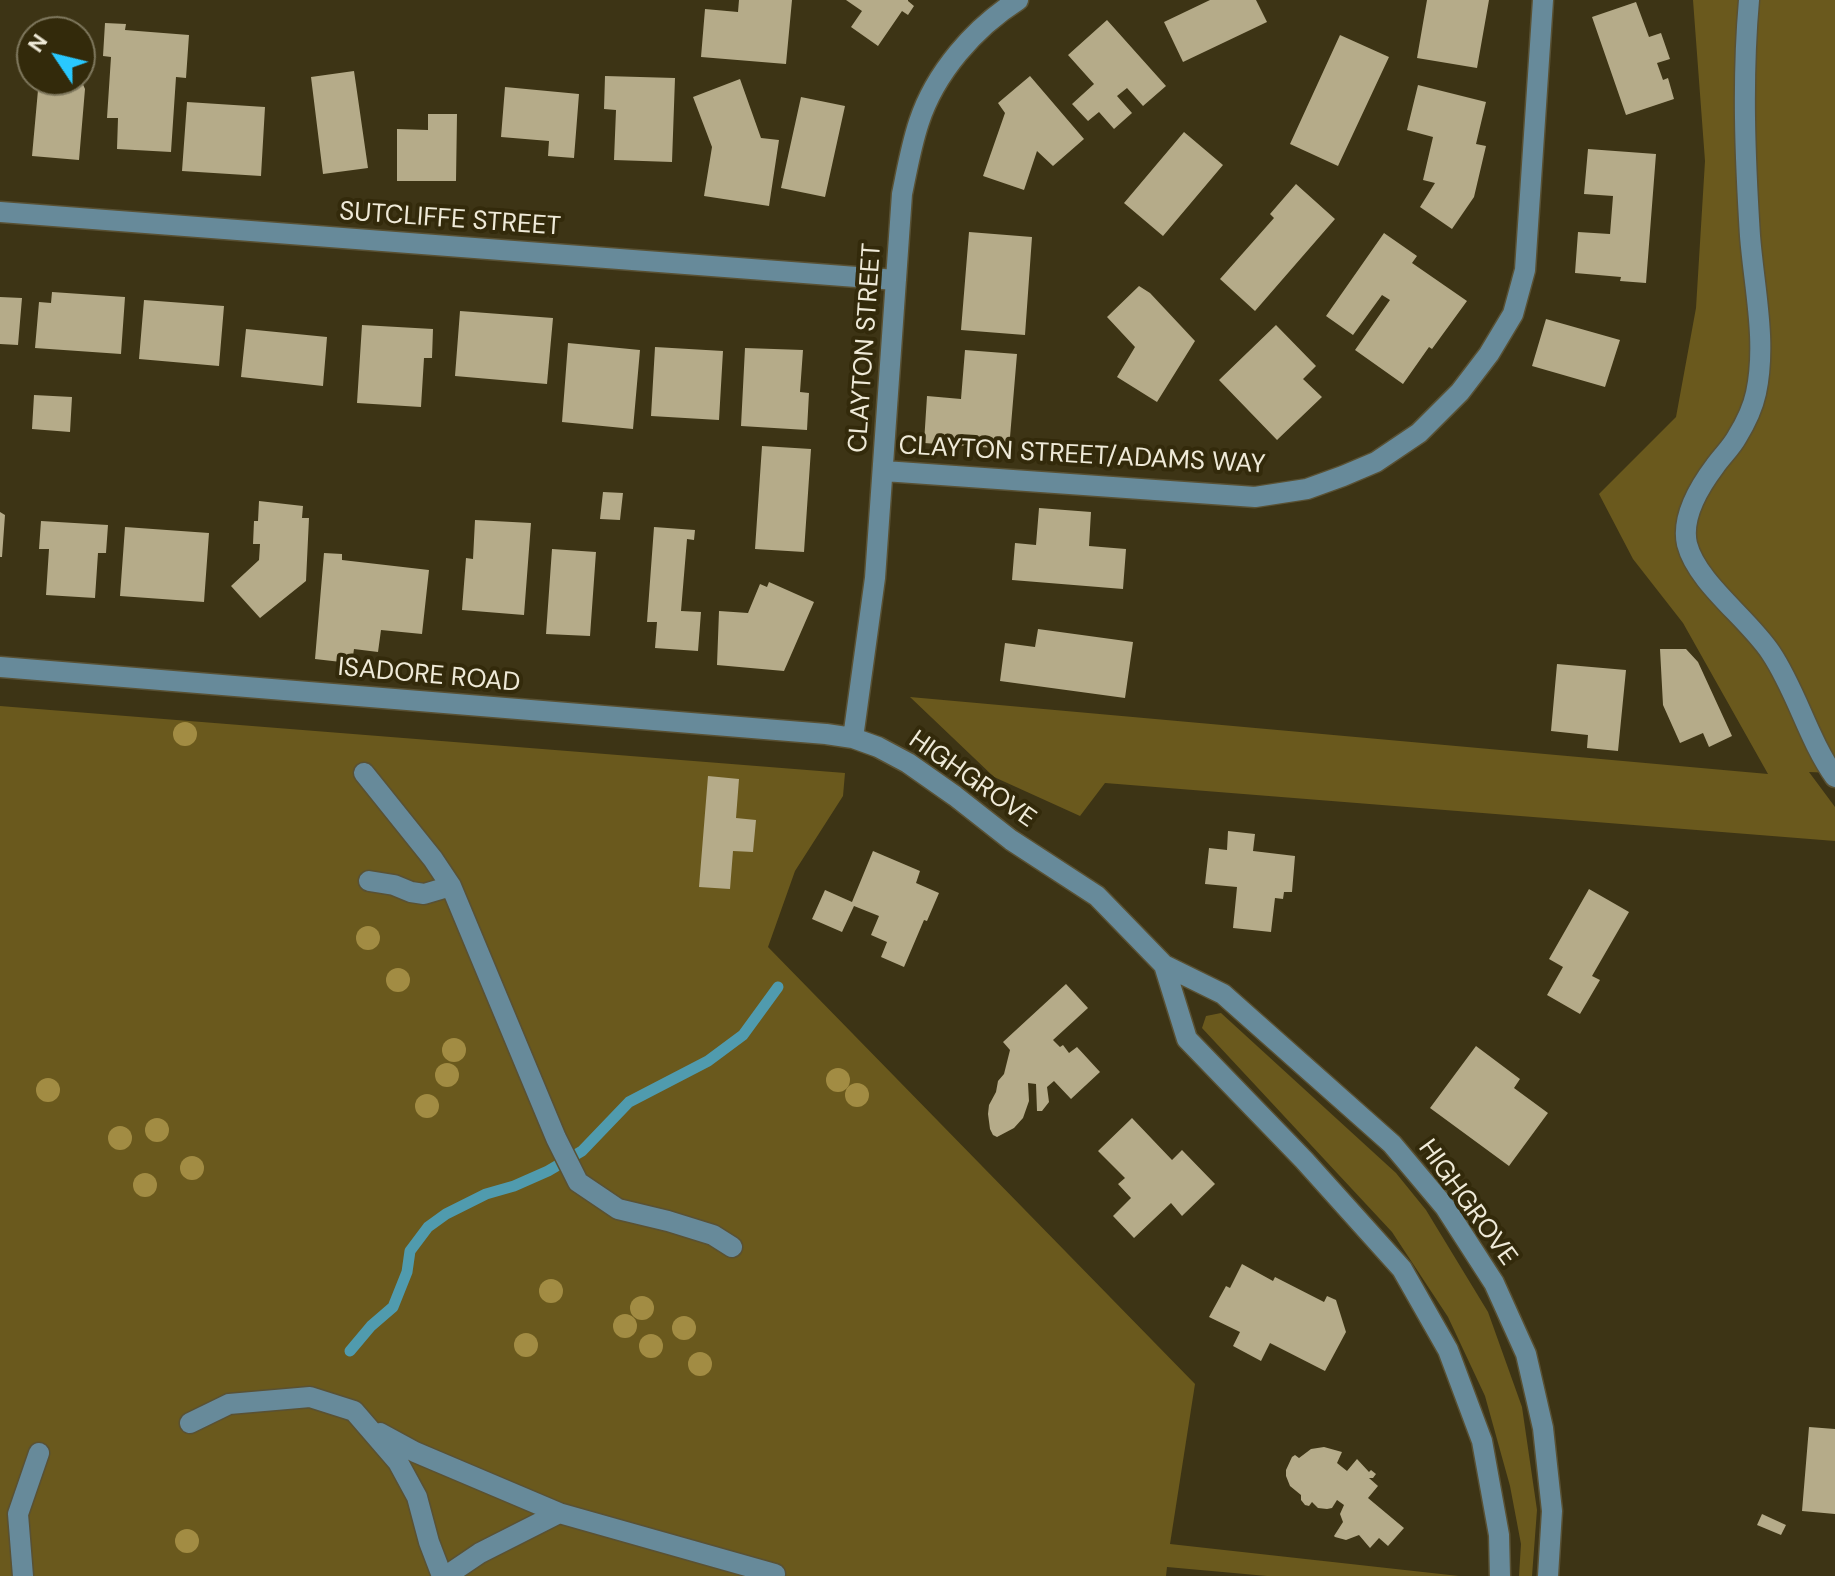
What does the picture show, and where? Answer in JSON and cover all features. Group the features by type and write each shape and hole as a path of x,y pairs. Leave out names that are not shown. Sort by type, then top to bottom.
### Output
{"street":[{"name":"CLAYTON STREET","path":"853,738 875,578 902,194 909,158 919,120 958,54 983,27 1018,0"},
{"name":"CLAYTON STREET/ADAMS WAY","path":"884,471 1255,497 1307,489 1343,476 1376,462 1419,433 1460,392 1489,354 1513,314 1525,270 1543,0"},
{"path":"1749,0 1744,93 1760,360 1756,395 1736,439 1697,494 1688,516 1686,540 1693,560 1704,576 1752,627 1772,654 1824,761 1835,777"},
{"name":"SUTCLIFFE STREET","path":"0,212 896,280"},
{"name":"ISADORE ROAD","path":"0,667 810,732 853,738"},
{"name":"HIGHGROVE","path":"853,738 908,763 1011,840 1097,896 1164,965 1223,994 1392,1144 1445,1207 1494,1283 1526,1354 1543,1428 1552,1511 1548,1576"},
{"path":"364,773 451,886 556,1138 578,1182 618,1209 713,1235 732,1247"},
{"path":"369,881 424,894 451,886"},
{"name":"HIGHGROVE","path":"1164,965 1187,1039 1304,1160 1402,1269 1448,1350 1482,1441 1499,1535 1500,1576"},
{"path":"190,1423 229,1404 310,1397 354,1411 398,1462 417,1497 429,1542 455,1573 480,1553 559,1513"},
{"path":"368,1427 415,1452 559,1513 775,1574"},
{"path":"23,1576 18,1514 39,1453"}],"shaded area":[{"path":"1693,0 1835,0 1835,773 1809,772 1835,807 1835,841 1105,783 1080,816 994,777 910,697 1768,774 1683,623 1633,559 1599,494 1676,417 1696,308 1705,161"},
{"path":"0,706 845,773 843,796 795,871 768,947 1195,1384 1170,1544 1459,1576 1267,1576 1167,1567 1166,1576 0,1576"},
{"path":"1221,1013 1396,1173 1426,1210 1488,1312 1522,1407 1537,1510 1532,1576 1519,1576 1521,1544 1510,1486 1485,1396 1448,1317 1392,1232 1202,1028 1206,1016"}],"building":[{"path":"739,0 792,0 786,64 701,57 705,9 738,12"},
{"path":"846,0 908,0 914,6 908,15 902,11 878,46 851,27 862,11"},
{"path":"1210,0 1256,0 1267,22 1183,62 1164,22"},
{"path":"1427,0 1489,0 1477,68 1417,58"},
{"path":"1636,2 1649,37 1661,33 1670,59 1657,63 1663,80 1668,78 1674,99 1626,115 1592,17"},
{"path":"1107,20 1166,86 1143,106 1127,88 1117,96 1132,113 1114,129 1099,112 1088,121 1072,104 1094,84 1068,55"},
{"path":"105,23 126,24 125,30 189,35 186,78 176,77 171,152 117,149 118,118 107,118 111,57 103,56"},
{"path":"1340,35 1389,57 1338,166 1290,144"},
{"path":"354,71 368,168 323,174 311,77"},
{"path":"605,76 675,78 672,162 614,160 616,110 604,109"},
{"path":"1030,76 1084,139 1053,166 1037,151 1024,190 983,176 1005,113 998,103"},
{"path":"740,79 761,138 779,140 769,206 704,196 712,147 693,97"},
{"path":"1418,85 1486,102 1476,144 1486,146 1474,197 1452,229 1420,207 1435,183 1423,180 1433,137 1407,130"},
{"path":"505,87 579,94 574,158 548,156 549,141 501,137"},
{"path":"37,96 84,96 79,160 32,156"},
{"path":"801,97 845,106 825,197 781,188"},
{"path":"187,102 265,107 261,176 182,171"},
{"path":"428,114 457,114 456,181 397,181 397,129 428,130"},
{"path":"1184,132 1223,165 1163,236 1124,203"},
{"path":"1588,149 1656,154 1646,283 1620,281 1621,277 1575,273 1578,232 1610,234 1613,196 1584,194"},
{"path":"1296,184 1335,219 1255,311 1220,279 1274,218 1270,214"},
{"path":"969,232 1032,237 1025,335 961,330"},
{"path":"1384,233 1417,256 1412,263 1467,301 1403,384 1355,350 1390,300 1382,295 1353,335 1326,316"},
{"path":"1139,286 1150,293 1195,341 1157,402 1117,377 1135,347 1107,317"},
{"path":"52,292 125,297 121,354 35,348 39,302 51,303"},
{"path":"0,297 22,298 18,345 0,344"},
{"path":"144,300 224,306 219,366 139,359"},
{"path":"460,311 553,318 547,384 455,376"},
{"path":"1546,319 1620,340 1605,387 1532,366"},
{"path":"362,325 433,329 432,358 424,358 421,407 357,403"},
{"path":"1276,325 1316,366 1303,379 1322,397 1277,440 1219,380"},
{"path":"246,329 327,337 323,386 241,377"},
{"path":"568,343 640,350 633,429 562,422"},
{"path":"655,347 723,351 719,420 651,416"},
{"path":"745,348 803,350 800,392 809,393 807,430 741,426"},
{"path":"965,350 1017,354 1009,449 924,443 927,396 961,399"},
{"path":"34,395 72,397 70,432 32,429"},
{"path":"762,446 811,449 804,552 755,549"},
{"path":"603,492 623,493 620,520 600,519"},
{"path":"259,501 303,506 302,518 309,518 306,581 260,618 231,586 259,560 260,544 253,544"},
{"path":"1039,508 1091,512 1089,546 1126,549 1123,589 1012,580 1015,543 1036,545"},
{"path":"0,512 5,515 2,557 0,557"},
{"path":"475,520 531,523 524,615 462,610 466,558 473,559"},
{"path":"41,521 108,525 106,553 98,553 95,598 46,595 49,549 39,549"},
{"path":"125,527 209,533 204,602 120,596"},
{"path":"654,527 695,530 694,540 687,539 681,611 701,612 698,651 655,648 657,622 647,622"},
{"path":"552,549 596,552 590,636 546,634"},
{"path":"324,553 342,554 342,560 429,570 422,634 381,630 378,652 354,649 353,656 342,655 341,662 315,659"},
{"path":"769,582 814,602 784,671 717,665 719,611 748,613 760,584 767,587"},
{"path":"1038,629 1133,642 1125,698 1000,681 1005,643 1035,647"},
{"path":"1660,649 1686,649 1698,662 1732,736 1709,747 1703,733 1680,743 1663,705"},
{"path":"1557,664 1626,670 1618,751 1587,748 1588,735 1551,731"},
{"path":"708,776 739,779 736,818 756,820 753,852 733,851 730,889 699,887"},
{"path":"1228,831 1255,834 1253,851 1295,856 1292,892 1284,892 1283,899 1275,898 1271,932 1233,928 1237,887 1205,884 1209,848 1227,850"},
{"path":"873,851 920,871 916,883 939,893 904,967 881,957 887,942 871,935 879,916 854,906 842,932 812,919 825,890 852,902"},
{"path":"1589,889 1629,912 1592,976 1600,980 1580,1014 1547,995 1563,967 1549,959"},
{"path":"1066,984 1088,1008 1053,1040 1060,1047 1063,1045 1069,1053 1077,1047 1100,1072 1071,1099 1054,1081 1047,1087 1049,1102 1042,1111 1037,1111 1036,1084 1028,1083 1029,1101 1023,1118 1014,1128 997,1137 990,1129 988,1114 1010,1050 1003,1042"},
{"path":"1476,1046 1520,1079 1514,1088 1548,1113 1509,1166 1430,1108"},
{"path":"1132,1118 1172,1160 1182,1150 1215,1184 1182,1216 1171,1203 1134,1238 1113,1216 1131,1198 1118,1184 1125,1178 1098,1151"},
{"path":"1242,1264 1324,1302 1327,1296 1336,1300 1346,1332 1325,1371 1270,1343 1261,1361 1233,1346 1240,1332 1209,1317 1226,1286 1230,1288"},
{"path":"1809,1427 1835,1429 1835,1514 1802,1511"},
{"path":"1324,1447 1342,1452 1337,1463 1347,1471 1357,1459 1369,1472 1371,1470 1376,1474 1369,1478 1378,1486 1368,1498 1404,1528 1388,1546 1379,1538 1370,1548 1359,1535 1346,1540 1335,1537 1343,1522 1340,1514 1344,1505 1337,1500 1332,1508 1327,1509 1318,1508 1312,1502 1309,1506 1305,1505 1301,1495 1290,1486 1286,1470 1292,1457 1295,1455 1299,1458 1311,1449"},
{"path":"1762,1514 1786,1525 1781,1535 1757,1525"}],"waterway":[{"path":"350,1351 371,1326 393,1307 407,1272 410,1251 428,1227 486,1194 548,1171 582,1151 629,1102 708,1061 743,1035 778,987"}]}
